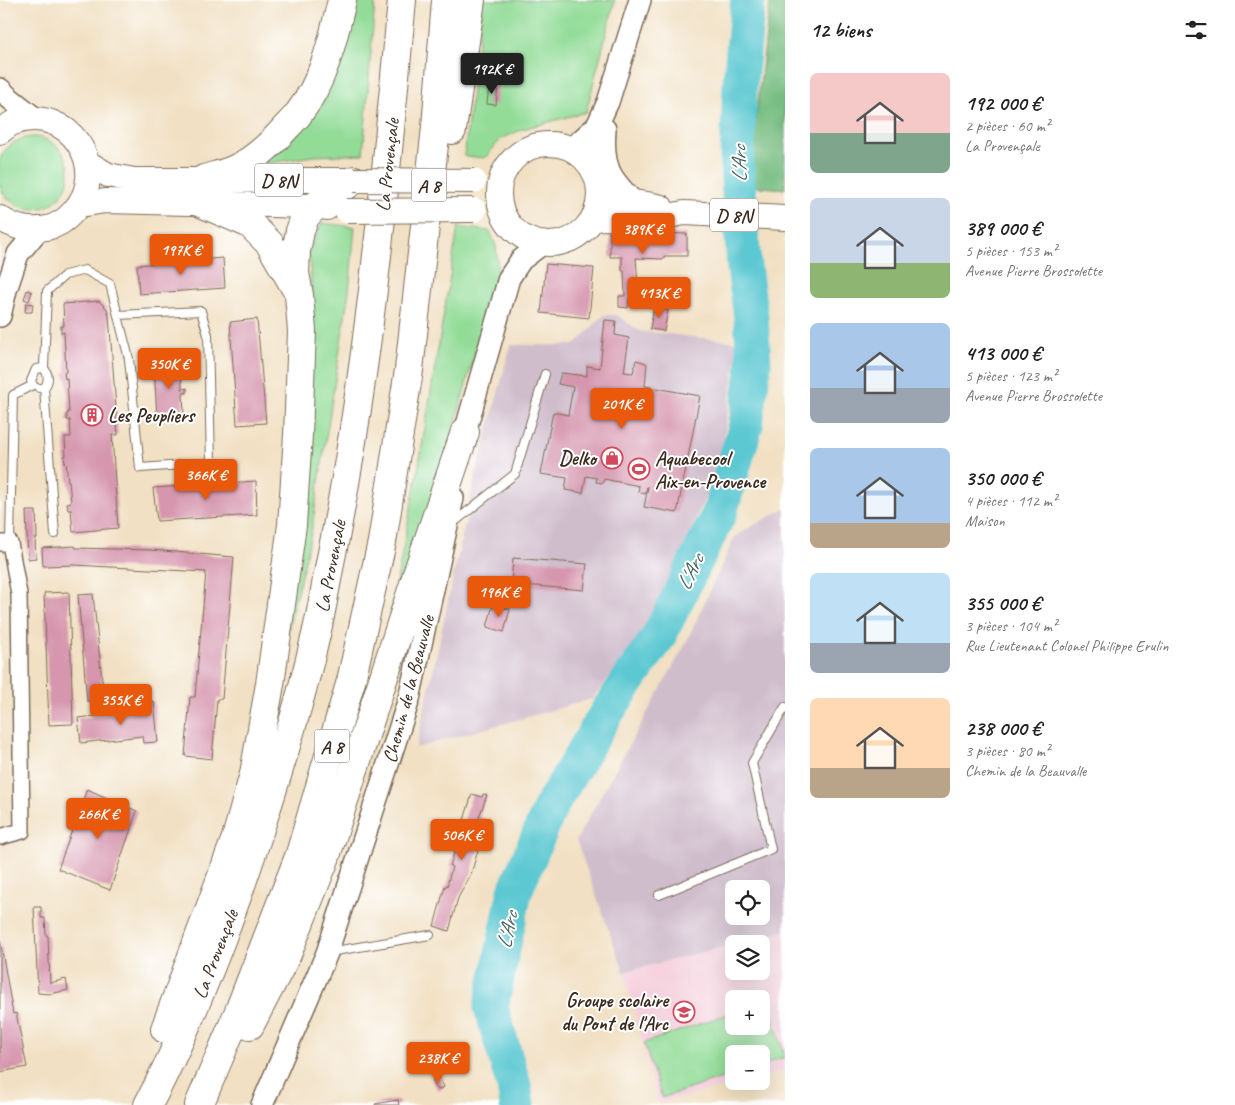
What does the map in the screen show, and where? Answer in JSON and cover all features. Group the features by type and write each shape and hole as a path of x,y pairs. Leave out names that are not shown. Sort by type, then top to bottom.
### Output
{"highway":[{"path":"299,295 286,269 270,244 250,224 202,191 232,170 253,159 272,143 299,114 322,73 333,40 342,0"},
{"name":"La Provençale","path":"148,1105 197,1001 228,926 275,786 314,647 344,498 366,358 386,178 402,0"},
{"name":"A 8","path":"198,1105 239,1011 300,854 351,681 382,542 409,370 436,127 446,0"},
{"path":"409,370 439,225 471,0"},
{"path":"134,1105 177,1001 236,838 254,774 270,684 292,525 301,376 302,331 295,273 296,251 300,231 305,217 315,206 354,180"},
{"path":"207,1105 287,954 326,859 465,432"}],"main road":[{"path":"0,132 12,123 36,119 54,123 70,132 81,146 88,164 88,185 80,205 62,222 38,230 17,227 0,218"},
{"path":"551,144 571,148 590,165 599,190 597,207 593,218 573,238 560,243 542,244 522,237 508,224 500,208 498,194 501,178 508,164 521,152 534,146 551,144"},
{"name":"D 8N","path":"88,164 120,179 347,211 500,208"},
{"name":"D 8N","path":"80,205 202,191 354,180 474,181 501,178"},
{"name":"D 8N","path":"599,190 605,196 635,203 652,204 684,213 785,218"},
{"name":"D 8N","path":"593,218 654,219 684,213"}],"street":[{"path":"590,165 597,126 608,102 640,0"},
{"path":"0,88 8,97 36,119"},
{"path":"608,102 604,144 608,169 616,185 635,203"},
{"path":"571,148 597,126"},
{"path":"0,316 18,254 38,230"},
{"name":"Chemin de la Beauvalle","path":"262,1105 327,953 409,699 448,527 465,432 509,278 521,260 542,244"},
{"path":"0,837 22,831 19,594 5,543"}],"lane":[{"path":"55,534 44,388 48,378 44,368 47,291 65,275 85,270 110,284 129,359 140,468 211,463 208,335 201,311 118,315"},
{"path":"33,385 31,381 36,369 44,368"},
{"path":"448,527 515,474 544,374"},
{"path":"5,543 13,395 33,385 44,388"},
{"path":"659,895 771,849 752,763 785,707"},
{"path":"327,953 430,935"}],"shaded area":[{"path":"604,315 617,315 639,331 739,342 719,465 651,624 592,699 416,748 475,478 511,345 575,345"},
{"path":"785,508 785,931 769,935 725,935 725,946 624,972 576,840 684,647 735,536"},
{"name":"Groupe scolaire du Pont de l'Arc","path":"785,931 785,1071 770,1075 770,1045 725,1045 725,1086 658,1104 624,972 725,946 725,980 770,980 769,935"}],"green space":[{"path":"350,0 375,0 363,154 313,156 263,164"},
{"path":"483,0 615,0 586,112 523,129 501,139 485,158 464,156"},
{"path":"770,0 785,0 785,189 748,186"},
{"path":"26,138 40,138 53,143 63,153 68,166 68,180 63,193 53,203 40,208 26,208 13,203 3,193 -1,184 -1,162 3,153 13,143"},
{"path":"322,223 355,227 349,291 311,534 283,652 313,313 309,251"},
{"path":"458,227 490,231 496,246 498,267 446,458 382,659 418,470"},
{"path":"770,1008 785,1057 770,1062 770,1045 725,1045 725,1077 662,1098 644,1043 725,1015 725,1035 770,1035"}],"building":[{"path":"489,85 498,86 496,105 487,104"},
{"path":"610,232 687,234 687,256 664,256 664,259 636,258 639,298 629,297 628,308 619,307 619,296 625,296 624,271 622,271 622,257 610,257"},
{"path":"223,258 225,288 139,294 137,265"},
{"path":"546,264 594,268 589,318 541,313"},
{"path":"27,290 32,292 29,301 24,299"},
{"name":"Les Peupliers","path":"99,301 107,309 109,316 118,435 112,435 118,528 73,532 71,510 68,510 67,503 71,502 64,456 66,456 65,437 71,437 70,420 67,420 67,413 69,413 67,378 65,379 64,372 66,372 64,332 61,333 61,326 64,326 63,304"},
{"path":"26,303 33,304 32,312 25,312"},
{"path":"654,307 668,310 664,331 650,329"},
{"name":"Les Peupliers","path":"257,319 266,423 237,425 230,322"},
{"path":"605,320 616,321 615,335 629,338 624,372 633,373 636,360 643,362 647,364 645,386 700,396 677,513 644,507 648,487 645,494 638,492 639,486 604,479 603,483 596,482 597,478 586,476 583,493 565,490 567,478 541,474 553,412 568,415 573,387 558,384 561,373 587,376 587,366 600,368"},
{"name":"Les Peupliers","path":"181,362 182,389 187,388 187,393 183,393 184,415 157,417 154,365"},
{"name":"Les Peupliers","path":"256,481 257,515 157,521 153,488"},
{"path":"26,511 36,511 36,558 28,559"},
{"path":"75,546 76,548 151,550 234,557 222,699 217,699 212,759 185,756 190,697 195,697 206,572 73,565 43,566 42,548"},
{"path":"513,558 587,564 584,590 511,584"},
{"path":"69,592 73,724 49,725 44,593"},
{"path":"93,594 104,699 87,701 78,595"},
{"path":"493,605 510,609 504,632 487,627"},
{"path":"154,701 158,742 143,743 142,736 81,743 78,718 140,711 139,702"},
{"path":"87,789 137,811 110,890 58,869"},
{"path":"472,794 482,797 483,794 487,795 479,817 487,820 471,874 458,898 449,931 434,926"},
{"path":"34,907 41,907 41,918 45,918 46,935 48,936 50,983 66,979 68,990 50,994 38,993"},
{"path":"0,939 13,1014 16,1013 27,1067 0,1072"},
{"path":"439,1077 444,1087 438,1090 432,1081"},
{"path":"398,1100 399,1105 375,1105 375,1104"}],"waterway":[{"name":"L'Arc","path":"517,1105 514,1086 491,1007 515,891 551,806 607,712 659,636 720,512 746,425 754,364 751,317 744,267 737,162 740,83 748,0"}],"place":[{"name":"Les Peupliers","path":"92,415"},
{"name":"Delko","path":"612,458"},
{"name":"Aquabecool Aix-en-Provence","path":"639,469"},
{"name":"Groupe scolaire du Pont de l'Arc","path":"684,1012"}]}
